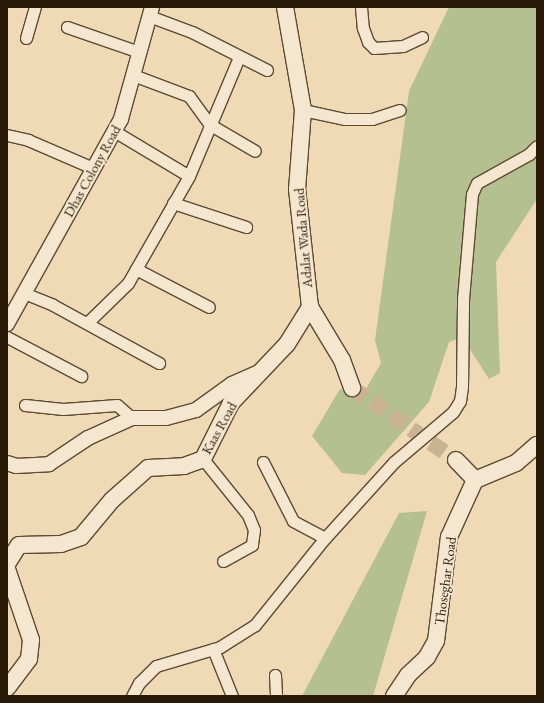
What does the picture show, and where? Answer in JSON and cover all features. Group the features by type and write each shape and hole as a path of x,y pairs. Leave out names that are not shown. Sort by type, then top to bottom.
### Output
{"main road":[{"name":"Adalat Wada Road","path":"285,7 304,110 297,189 310,307 342,360 352,388"},
{"name":"Kaas Road","path":"7,564 19,545 60,544 81,537 112,500 148,468 184,466 203,459 231,403 287,344 310,307"},
{"path":"456,460 475,480 516,463 537,445"},
{"name":"Thoseghar Road","path":"394,696 408,675 427,657 436,641 449,537 475,480"},
{"path":"7,569 31,640 29,659 7,688"}],"street":[{"path":"26,38 35,7"},
{"path":"361,7 363,28 368,42 374,48 403,46 422,37"},
{"path":"151,12 267,70"},
{"name":"Dhas Colony Road","path":"7,324 121,119 151,12"},
{"path":"67,27 139,52"},
{"path":"87,323 128,283 136,269 189,176 209,124 239,57"},
{"path":"133,75 189,96 209,124 255,151"},
{"path":"304,110 345,119 372,119 400,110"},
{"path":"114,131 189,176"},
{"path":"7,135 28,140 93,168"},
{"path":"132,696 139,683 156,666 213,649 255,625 325,538 394,462 453,412 460,401 463,299 472,194 477,183 529,154 537,146"},
{"path":"173,203 246,227"},
{"path":"136,269 209,307"},
{"path":"24,293 87,323 159,363"},
{"path":"7,337 81,376"},
{"path":"7,463 16,466 49,464 88,438 132,418 166,418 196,410 232,384 259,372"},
{"path":"25,405 63,409 117,405 132,418"},
{"path":"203,459 248,515 254,530 252,545 223,561"},
{"path":"263,462 292,521 325,538"},
{"path":"213,649 232,696"},
{"path":"275,675 276,696"}],"green space":[{"path":"449,7 537,7 537,199 496,262 500,373 489,379 462,337 449,342 429,402 365,475 342,473 312,436 340,389 363,394 381,363 375,340 409,91"},
{"path":"427,511 373,696 302,696 399,513"}],"tunnel":[{"path":"352,388 456,460"}]}
